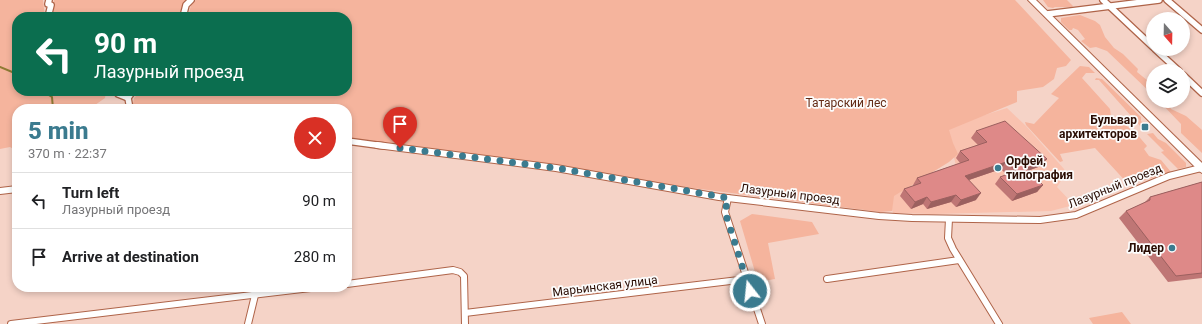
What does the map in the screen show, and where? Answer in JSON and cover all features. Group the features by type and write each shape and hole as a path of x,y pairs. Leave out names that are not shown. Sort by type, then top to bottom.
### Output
{"main road":[{"path":"1032,0 1201,169"}],"street":[{"path":"49,0 48,4 51,5 49,12"},
{"path":"184,12 186,5 191,0"},
{"path":"1103,0 1146,41"},
{"path":"1047,14 1159,0"},
{"path":"1167,0 1202,30"},
{"path":"1163,56 1171,64"},
{"path":"1190,82 1202,93"},
{"path":"123,96 128,98 129,104"},
{"name":"Лазурный проезд","path":"352,142 556,168 728,198 879,216 948,219 1040,220 1061,218 1076,215 1169,176 1201,169"},
{"path":"0,191 12,190"},
{"path":"728,198 725,212 762,324"},
{"path":"948,219 948,238 999,324"},
{"path":"827,279 960,260"},
{"path":"352,283 453,270 460,272 464,276 465,324"},
{"name":"Марьинская улица","path":"465,313 747,279"},
{"path":"248,324 256,292"},
{"path":"10,324 279,292"}],"shaded area":[{"path":"1007,108 1026,126 1064,169 1066,173 1057,187 1074,205 1051,211 934,214 893,213 887,192 956,166 947,127"}],"green space":[{"path":"0,0 43,0 44,12 12,12 12,96 105,96 105,98 96,104 12,104 12,148 10,147 0,149"},
{"path":"54,0 189,0 182,7 181,12 53,12"},
{"name":"Татарский лес","path":"196,0 1015,0 1071,60 1066,66 1057,68 1054,79 1043,87 1017,91 1017,102 949,130 958,154 949,162 894,196 892,211 880,212 685,187 352,140 352,104 133,104 136,96 352,96 352,12 189,12 191,5"},
{"path":"1043,0 1067,0 1073,6 1048,7"},
{"path":"1080,15 1095,21 1100,25 1105,37 1114,48 1123,54 1138,69 1137,72 1146,79 1146,88 1107,51 1096,47 1090,48 1081,41 1085,39 1078,30 1073,28 1072,30 1069,30 1061,22 1061,18"},
{"path":"1080,66 1089,67 1095,73 1086,73 1082,78 1110,109 1111,116 1117,122 1121,122 1135,132 1147,146 1144,149 1149,156 1161,160 1171,172 1129,185 1095,148 1060,154 1063,161 1060,162 1026,125 1025,122 1034,124 1059,98 1051,94"},
{"path":"1096,78 1102,79 1141,117 1141,121 1146,126 1141,127 1099,80 1095,80"},
{"path":"1166,108 1171,108 1186,116 1202,130 1202,153 1181,133 1181,124"},
{"path":"1153,133 1158,139 1166,143 1186,163 1186,167 1178,169 1161,152 1164,151 1147,134"},
{"path":"752,214 812,222 819,234 768,243 775,279 758,282 740,221"},
{"path":"1122,312 1131,324 1093,324 1089,318"}],"building":[{"name":"Орфей, типография","path":"1005,121 1047,159 1031,164 1033,166 1026,168 1043,185 1017,194 1000,177 1016,171 1006,162 965,176 981,193 961,200 956,195 931,202 927,197 915,202 904,189 921,183 917,178 969,160 960,151 987,142 976,131"},
{"name":"Лидер","path":"1202,182 1202,273 1176,276 1126,211 1150,200 1150,197"}],"waterway":[{"path":"0,67 12,72"},
{"path":"50,96 52,97 53,104"}],"place":[{"name":"Бульвар архитекторов","path":"1145,127"},
{"name":"Орфей, типография","path":"998,168"},
{"name":"Лидер","path":"1172,248"}],"route":[{"path":"400,148 556,168 728,198 725,212 750,291"}]}
